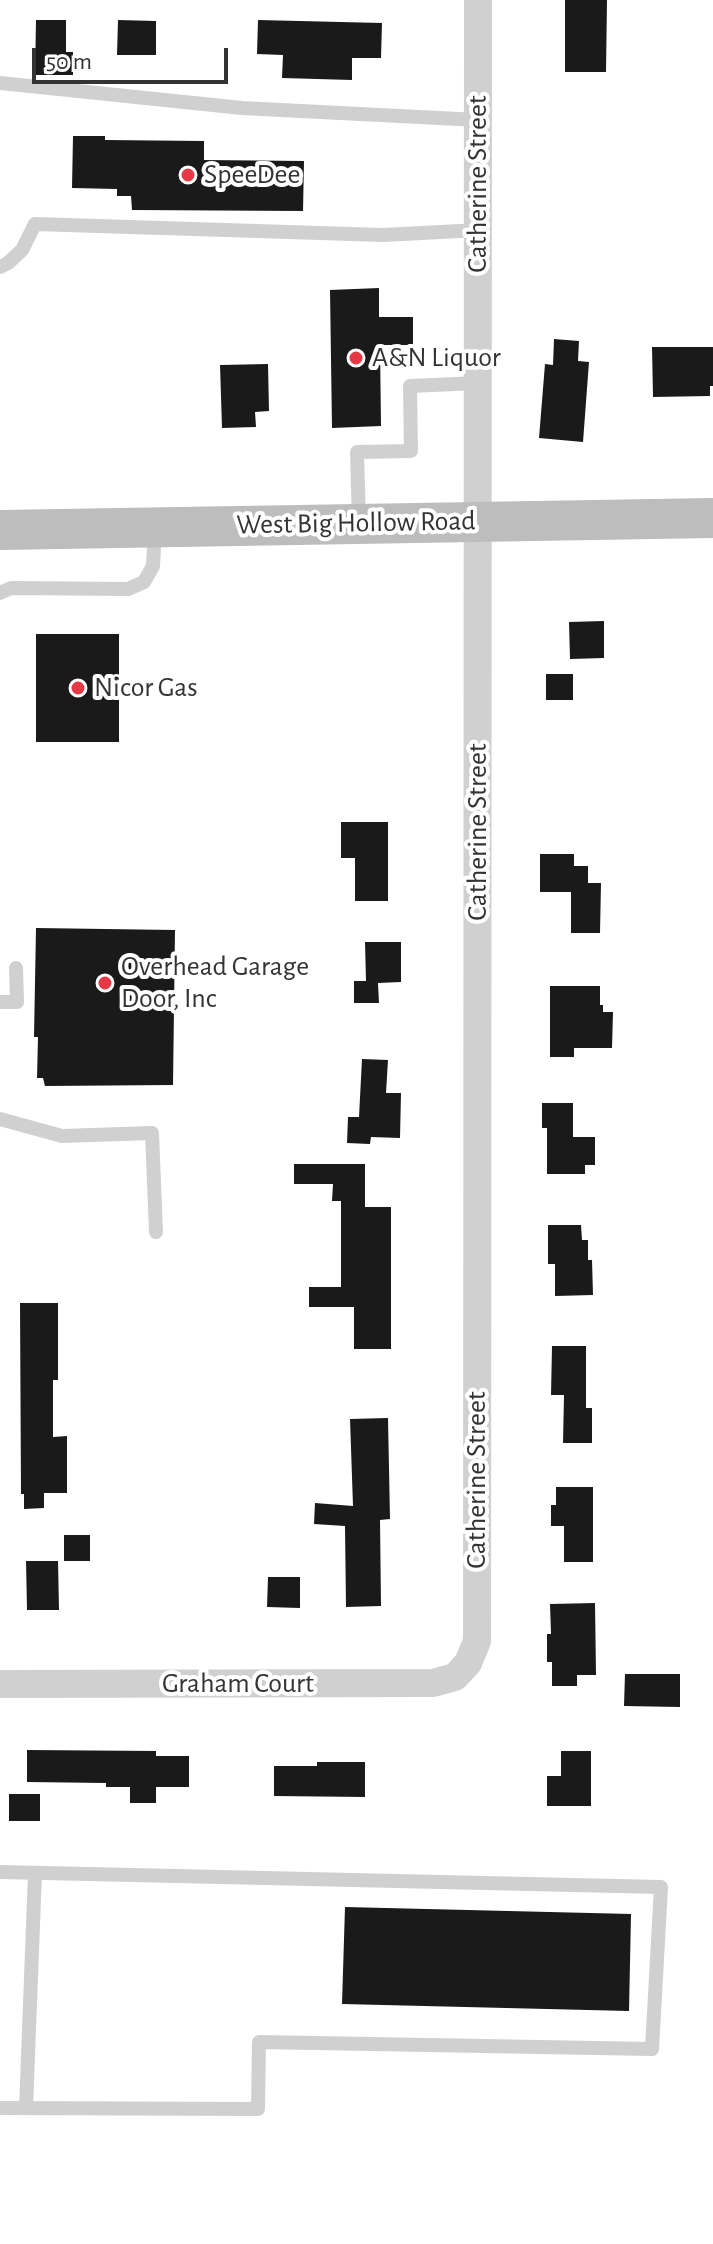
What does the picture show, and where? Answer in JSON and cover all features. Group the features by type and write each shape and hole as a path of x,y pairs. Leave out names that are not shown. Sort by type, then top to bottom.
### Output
{"main road":[{"name":"West Big Hollow Road","path":"0,530 713,518"}],"street":[{"name":"Catherine Street","path":"468,1663 477,1641 478,0"},
{"name":"Graham Court","path":"0,1684 433,1683 455,1677 468,1663"}],"lane":[{"path":"0,83 242,108 478,120"},
{"path":"0,267 22,250 35,224 383,235 479,230"},
{"path":"359,522 357,452 411,451 410,386 479,383"},
{"path":"0,593 11,588 128,589 144,582 153,566 155,527"},
{"path":"0,1002 17,1002 16,968"},
{"path":"0,1119 62,1136 152,1133 156,1232"},
{"path":"0,1872 661,1887 652,2049 259,2042 258,2109 0,2108"},
{"path":"26,2108 35,1873"}],"building":[{"path":"565,0 607,0 606,72 565,72"},
{"path":"36,20 66,20 66,52 73,52 73,75 35,75"},
{"path":"118,20 156,21 156,55 117,55"},
{"path":"258,20 382,23 381,58 352,58 352,80 282,78 283,55 257,54"},
{"name":"SpeeDee","path":"73,136 105,136 105,140 204,141 204,160 304,161 303,211 132,210 131,196 117,196 117,189 72,188"},
{"name":"A&N Liquor","path":"379,288 379,317 413,317 413,345 380,345 381,426 332,428 330,290"},
{"path":"554,339 579,341 578,361 589,362 583,442 539,438 545,364 553,365"},
{"path":"652,347 713,347 710,396 653,397"},
{"path":"268,364 269,411 255,412 256,427 222,428 220,365"},
{"path":"604,621 604,658 570,659 569,622"},
{"name":"Nicor Gas","path":"36,634 119,634 119,742 36,742"},
{"path":"546,674 573,674 573,700 546,700"},
{"path":"341,822 388,822 388,901 355,901 355,858 341,858"},
{"path":"540,854 574,854 574,866 588,866 588,883 601,883 600,933 571,933 571,892 540,892"},
{"name":"Overhead Garage Door, Inc","path":"36,928 175,930 173,1085 45,1086 43,1078 37,1078 38,1037 34,1037"},
{"path":"365,942 401,942 401,982 378,983 379,1003 354,1003 354,981 366,981"},
{"path":"550,986 600,986 603,1012 613,1012 612,1048 574,1048 574,1057 550,1057"},
{"path":"362,1059 388,1060 386,1093 401,1093 400,1138 371,1137 370,1144 347,1143 348,1117 359,1117"},
{"path":"542,1103 573,1103 573,1137 595,1137 595,1165 585,1165 585,1174 547,1174 547,1128 542,1128"},
{"path":"294,1164 365,1164 365,1207 391,1207 391,1349 354,1349 354,1307 309,1307 309,1287 341,1287 341,1201 332,1201 333,1184 294,1184"},
{"path":"548,1225 581,1225 582,1240 588,1240 588,1260 592,1260 593,1295 555,1296 555,1264 548,1264"},
{"path":"20,1303 58,1303 58,1380 53,1380 53,1437 67,1436 67,1493 44,1493 44,1508 24,1509 24,1494 21,1494"},
{"path":"552,1346 586,1346 586,1408 592,1408 592,1443 563,1443 564,1395 551,1395"},
{"path":"388,1418 390,1519 380,1520 381,1606 346,1607 345,1526 314,1524 315,1503 353,1506 350,1419"},
{"path":"556,1487 593,1487 593,1562 564,1562 564,1526 551,1526 551,1505 556,1505"},
{"path":"64,1535 90,1535 90,1561 64,1561"},
{"path":"26,1561 58,1561 59,1610 27,1610"},
{"path":"268,1577 300,1577 300,1608 267,1607"},
{"path":"595,1603 596,1675 577,1675 577,1686 552,1686 552,1662 547,1662 547,1634 551,1634 550,1604"},
{"path":"625,1674 680,1674 680,1707 624,1706"},
{"path":"27,1750 156,1751 156,1756 189,1756 189,1787 156,1787 156,1803 130,1803 130,1787 106,1787 106,1783 27,1782"},
{"path":"561,1751 591,1751 591,1806 547,1806 547,1776 561,1776"},
{"path":"317,1762 365,1762 365,1797 274,1796 274,1766 317,1766"},
{"path":"9,1794 40,1794 40,1821 9,1821"},
{"path":"345,1907 631,1914 629,2011 342,2004"}],"place":[{"name":"SpeeDee","path":"188,175"},
{"name":"A&N Liquor","path":"356,358"},
{"name":"Nicor Gas","path":"78,688"},
{"name":"Overhead Garage Door, Inc","path":"105,983"}]}
